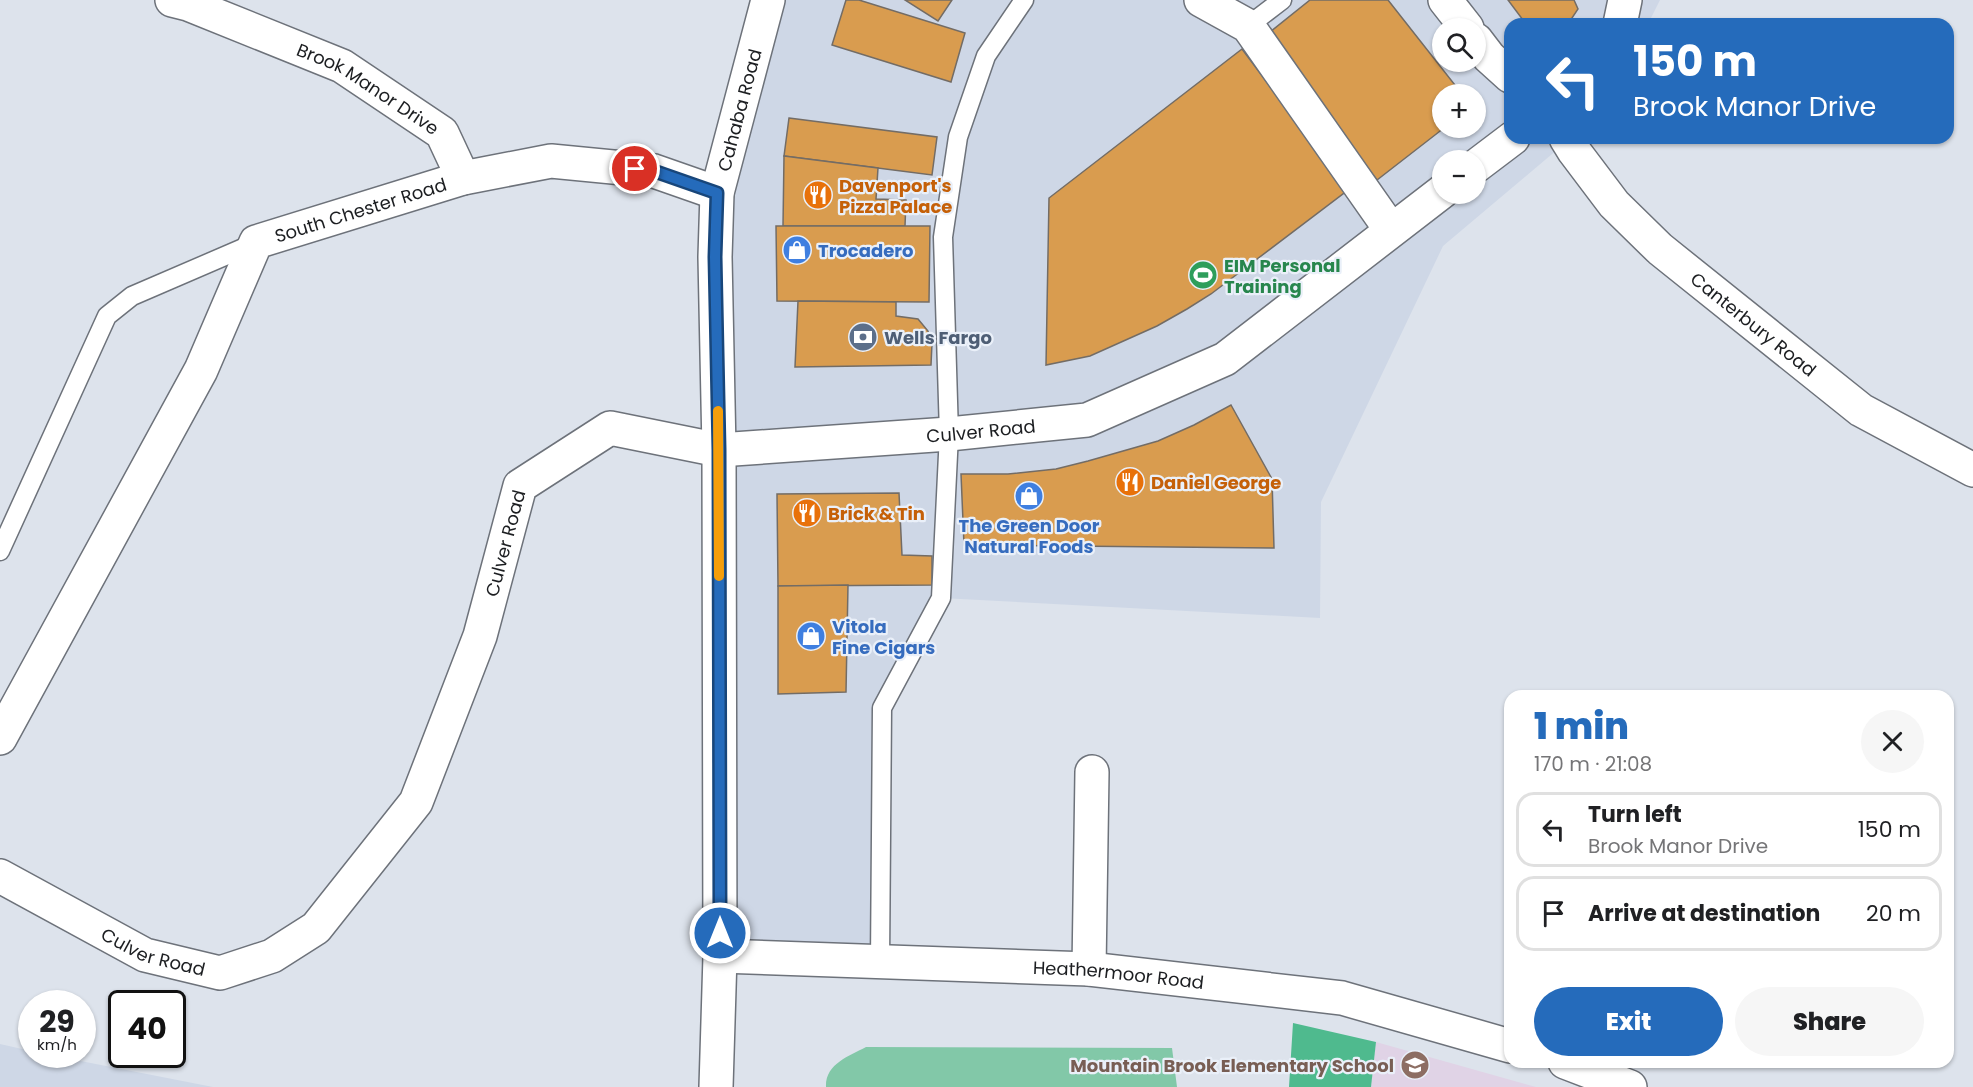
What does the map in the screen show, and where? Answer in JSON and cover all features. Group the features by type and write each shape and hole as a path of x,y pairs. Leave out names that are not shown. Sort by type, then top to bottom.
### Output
{"street":[{"name":"Brook Manor Drive","path":"172,0 188,4 342,66 442,133 463,177"},
{"name":"Cahaba Road","path":"716,1087 720,956 719,450 715,257 717,193 768,0"},
{"path":"1201,0 1248,26 1391,230"},
{"path":"1445,0 1459,18"},
{"path":"1621,18 1625,0"},
{"path":"1486,53 1504,71"},
{"path":"1486,158 1505,144"},
{"name":"Canterbury Road","path":"1570,144 1614,204 1660,249 1861,410 1973,470"},
{"path":"463,177 551,161 654,171 717,193"},
{"name":"South Chester Road","path":"256,242 463,177"},
{"name":"Culver Road","path":"0,876 145,956 220,973 272,956 316,928 416,802 480,636 519,486 610,428 719,450 949,435 1086,420 1225,359 1432,199"},
{"path":"0,738 201,370 256,242"},
{"path":"1089,969 1092,772"},
{"name":"Heathermoor Road","path":"720,956 1089,969 1342,998 1504,1044"},
{"path":"1581,1068 1630,1087"}],"lane":[{"path":"880,962 882,708 941,598 949,435 943,237 958,137 986,56 1024,0"},
{"path":"1248,26 1281,0"},
{"path":"0,551 107,316 132,296 256,242"}],"shaded area":[{"path":"768,0 1660,0 1651,18 1504,18 1504,144 1564,144 1443,246 1321,502 1320,618 941,598 882,708 880,962 720,956 715,257"},
{"name":"Mountain Brook Elementary School","path":"1376,1042 1536,1087 1371,1087"},
{"path":"0,1044 18,1048 18,1068 96,1068 96,1064 213,1087 0,1087"}],"green space":[{"path":"1293,1023 1376,1042 1371,1087 1289,1087"},
{"path":"866,1047 1172,1048 1177,1087 826,1087 829,1072 839,1062"}],"building":[{"path":"846,0 859,0 965,33 951,82 832,45"},
{"path":"905,0 952,0 938,21"},
{"path":"1310,0 1388,0 1432,56 1432,72 1445,72 1454,84 1432,84 1432,137 1377,180 1265,36"},
{"path":"1508,0 1574,0 1578,9 1572,18 1522,18"},
{"path":"1242,49 1348,190 1211,294 1187,309 1157,326 1090,356 1046,365 1049,198"},
{"path":"789,118 937,137 932,175 784,156"},
{"path":"784,156 878,168 876,199 906,200 905,226 783,226"},
{"path":"776,226 930,226 929,302 777,301"},
{"name":"Wells Fargo","path":"798,301 896,302 896,316 918,319 928,331 932,343 931,365 795,367"},
{"path":"1231,405 1272,479 1274,548 964,545 961,474 1008,474 1056,469 1088,461 1158,441"},
{"path":"899,493 902,555 932,556 932,585 778,586 777,494"},
{"path":"848,585 846,692 778,694 778,586"}],"slow traffic":[{"path":"718,411 719,576"}],"place":[{"name":"Davenport's Pizza Palace","path":"818,195"},
{"name":"Trocadero","path":"797,250"},
{"name":"EIM Personal Training","path":"1203,275"},
{"name":"Wells Fargo","path":"863,337"},
{"name":"Daniel George","path":"1130,482"},
{"name":"The Green Door Natural Foods","path":"1029,496"},
{"name":"Brick & Tin","path":"807,513"},
{"name":"Vitola Fine Cigars","path":"811,636"},
{"name":"Mountain Brook Elementary School","path":"1415,1065"}],"route":[{"path":"635,169 654,171 717,193 715,257 719,450 720,933"}]}
